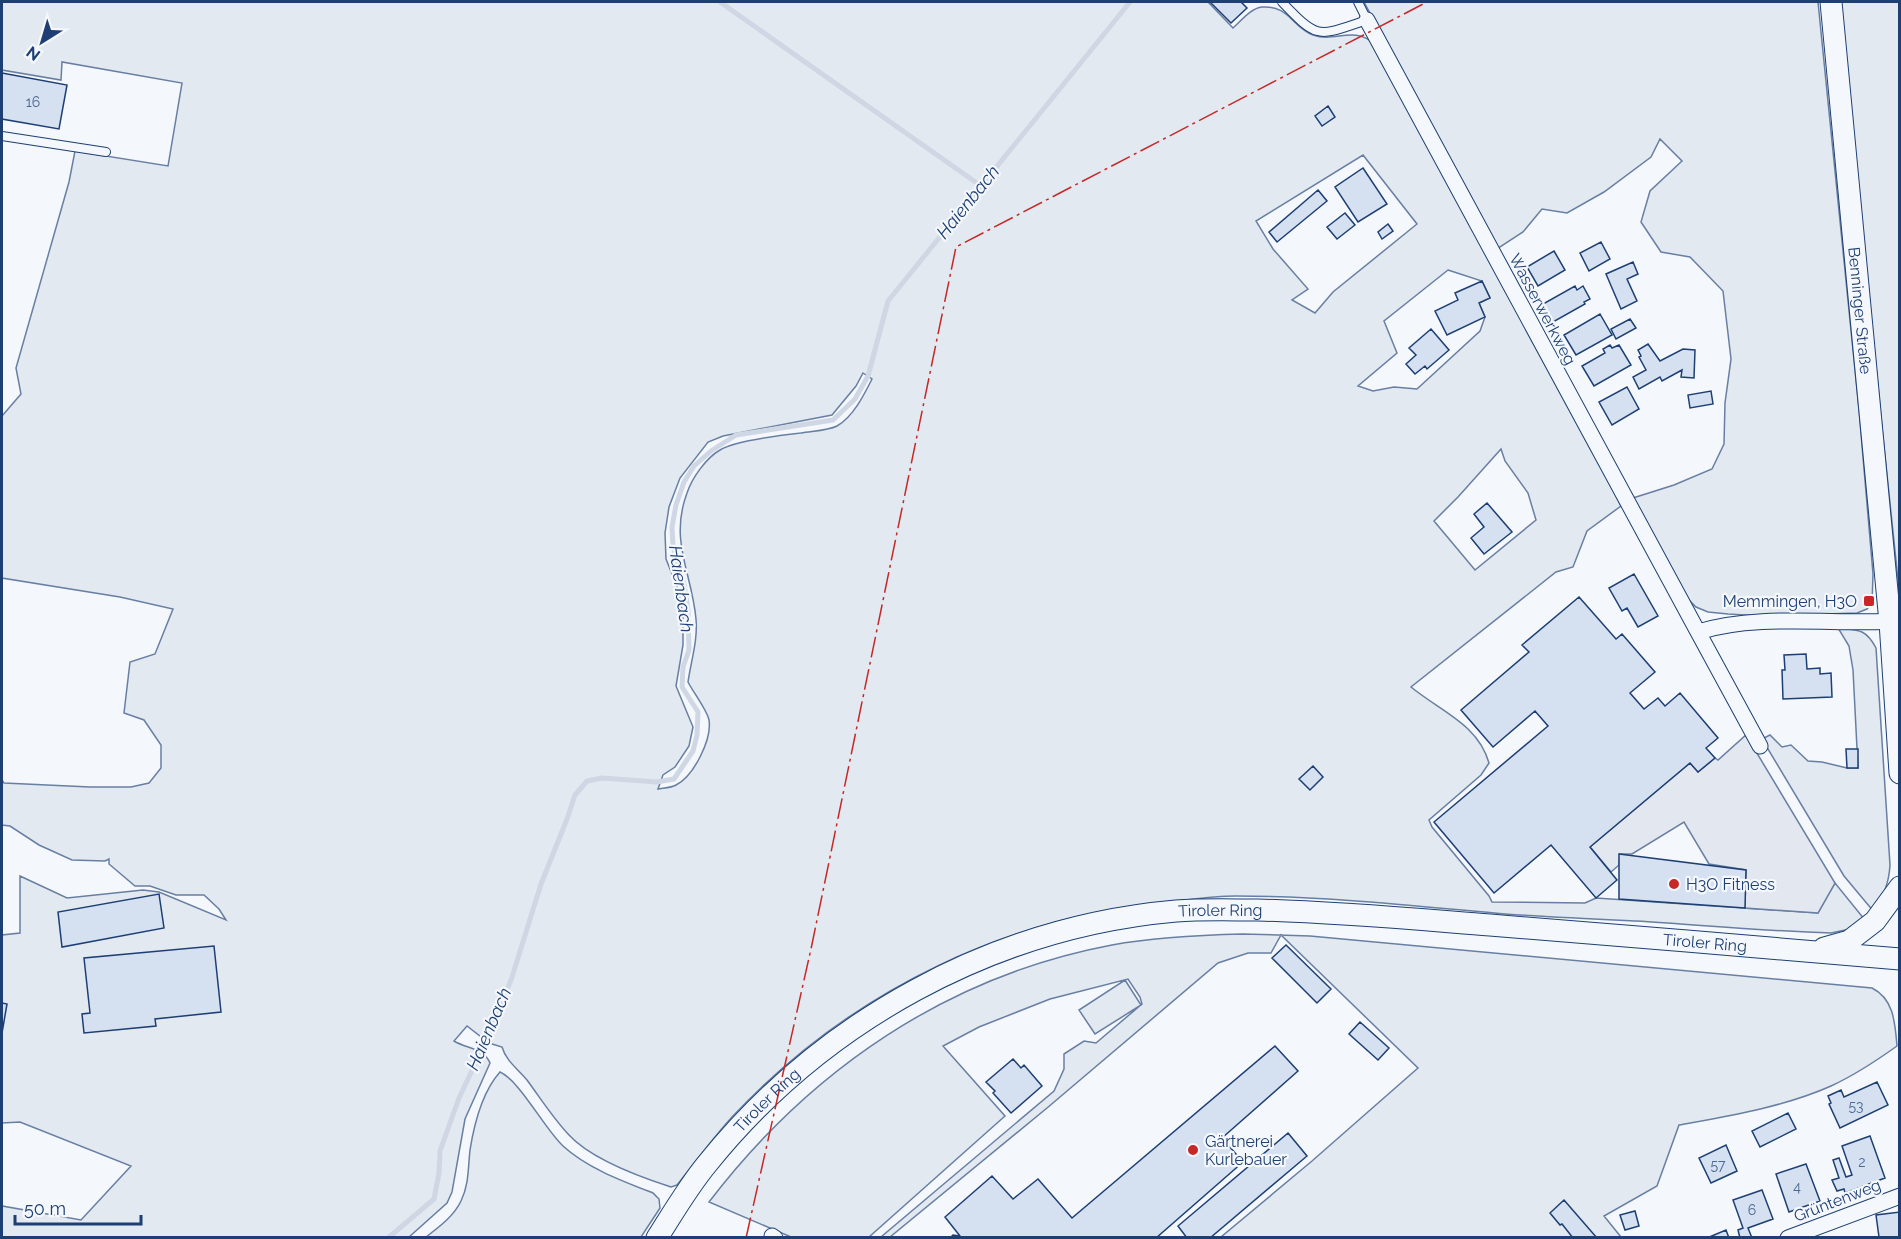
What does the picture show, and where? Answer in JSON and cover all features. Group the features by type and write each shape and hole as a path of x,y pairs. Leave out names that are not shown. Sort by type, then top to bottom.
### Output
{"main road":[{"name":"Benninger Straße","path":"1831,2 1895,622 1899,773"},
{"path":"1811,951 1849,940 1875,921 1899,886"},
{"name":"Tiroler Ring","path":"657,1238 706,1164 742,1124 807,1062 897,999 928,982 1013,946 1069,928 1177,911 1306,911 1899,959"}],"street":[{"name":"Wasserwerkweg","path":"1367,20 1760,746"},
{"path":"1698,632 1744,624 1818,621 1895,622"},
{"name":"Grüntenweg","path":"1788,1238 1899,1196"}],"lane":[{"path":"1282,2 1304,25 1320,33 1328,33 1367,20"},
{"name":"Wasserwerkweg","path":"1358,2 1367,20"},
{"path":"2,136 106,152"}],"shaded area":[{"path":"2,2 1208,2 1233,28 1254,10 1271,7 1284,13 1313,35 1329,37 1351,35 1367,38 1375,44 1621,506 1587,531 1573,567 1556,572 1411,687 1467,728 1484,750 1489,763 1481,775 1429,820 1432,827 1492,902 1585,903 1596,898 1818,913 1835,883 1865,920 1850,929 1831,933 1505,914 1270,896 1217,897 1121,908 1059,921 998,941 939,965 883,996 829,1031 779,1071 732,1117 677,1185 671,1187 617,1167 579,1144 558,1122 527,1080 509,1061 502,1047 489,1043 467,1026 454,1041 484,1054 490,1063 465,1119 452,1192 447,1203 409,1237 2,1237 2,1206 81,1220 131,1166 20,1122 2,1123 2,935 20,933 20,876 67,898 143,890 159,892 226,920 219,909 204,895 176,895 150,886 135,886 109,864 109,859 105,861 72,860 39,845 10,826 2,825 2,780 4,783 131,787 149,783 161,768 161,745 144,720 124,713 130,662 155,654 173,609 120,597 2,578 2,416 21,394 16,368 69,182 75,151 168,166 182,83 62,62 61,80 2,70","holes":["1363,155 1417,224 1333,292 1315,313 1292,300 1308,289 1273,249 1256,221","1448,270 1482,281 1490,298 1479,303 1485,317 1480,331 1417,389 1394,387 1373,391 1358,386 1397,353 1384,321","863,373 872,379 862,399 837,426 824,430 759,439 727,447 705,463 689,487 680,526 683,557 696,619 695,643 688,682 708,716 709,728 705,747 689,774 674,786 658,789 663,775 675,767 689,746 693,727 676,686 683,645 683,615 678,589 666,559 665,533 669,507 680,478 708,442 723,436 832,415 856,386","1501,449 1505,461 1528,493 1536,520 1475,570 1434,521"]},
{"path":"1364,2 1818,2 1873,574 1872,603 1867,609 1857,613 1763,616 1708,612 1696,607 1687,598 1633,498 1674,485 1712,469 1724,444 1725,403 1731,359 1723,291 1690,257 1661,252 1641,222 1650,191 1682,161 1660,139 1651,157 1604,192 1567,213 1542,209 1523,232 1497,249"},
{"path":"1840,2 1899,2 1899,589 1882,427"},
{"path":"1838,628 1851,629 1865,634 1876,648 1890,865 1885,890 1874,912 1844,876 1762,739 1770,735 1782,747 1791,745 1808,761 1858,768 1853,670 1849,646"},
{"path":"1746,735 1835,883 1818,913 1745,908 1746,870 1709,864 1684,822 1632,854 1620,854 1619,865 1611,872 1590,847 1690,763 1698,772 1715,758 1718,760"},
{"path":"1281,935 1271,953 1248,953 1218,963 890,1237 881,1237 1054,1091 1064,1069 1064,1054 1084,1041 1096,1043 1142,1004 1128,979 1050,999 979,1027 943,1046 1005,1116 869,1237 791,1237 709,1202 749,1154 791,1111 837,1071 886,1036 939,1005 994,980 1051,960 1112,945 1178,937"},
{"path":"1281,935 1872,988 1885,998 1889,1005 1894,1020 1897,1046 1831,1086 1794,1100 1679,1125 1657,1186 1604,1216 1621,1237 1221,1237 1418,1068"},
{"path":"1125,980 1141,1005 1095,1034 1079,1010"},
{"path":"500,1072 516,1085 556,1138 572,1154 605,1173 653,1193 659,1199 660,1208 641,1237 426,1237 450,1216 464,1195 477,1120 488,1089"}],"building":[{"path":"1210,2 1241,2 1247,8 1231,23"},
{"path":"2,73 67,85 59,129 2,119"},
{"path":"1328,106 1335,117 1322,126 1315,116"},
{"path":"1363,168 1387,204 1358,222 1335,187"},
{"path":"1318,190 1327,201 1277,242 1269,232"},
{"path":"1345,213 1355,225 1337,239 1327,227"},
{"path":"1388,224 1393,231 1382,239 1378,232"},
{"path":"1601,242 1610,259 1589,271 1580,253"},
{"path":"1554,251 1565,270 1538,286 1527,267"},
{"path":"1633,262 1638,274 1627,279 1637,301 1621,309 1606,274"},
{"path":"1482,281 1490,298 1479,303 1485,317 1447,335 1435,311 1458,300 1455,293"},
{"path":"1575,286 1577,290 1583,286 1590,299 1553,322 1543,304"},
{"path":"1600,314 1612,335 1576,355 1564,335"},
{"path":"1630,319 1636,328 1616,339 1611,329"},
{"path":"1431,329 1449,350 1427,369 1425,366 1415,374 1406,364 1416,355 1409,348"},
{"path":"1648,344 1660,361 1683,349 1695,350 1694,378 1681,377 1682,370 1662,381 1660,377 1639,389 1633,377 1646,370 1638,350"},
{"path":"1610,345 1612,348 1619,345 1631,365 1594,386 1582,366 1605,353 1603,349"},
{"path":"1627,387 1639,409 1612,425 1599,402"},
{"path":"1711,391 1713,404 1690,408 1688,395"},
{"path":"1487,503 1512,532 1484,554 1471,538 1484,527 1474,514"},
{"path":"1634,574 1658,616 1638,627 1627,608 1622,611 1609,588"},
{"path":"1579,597 1616,639 1622,634 1655,672 1630,693 1644,709 1658,698 1665,706 1680,693 1718,738 1706,748 1715,758 1698,772 1690,763 1590,847 1617,880 1596,898 1551,845 1494,893 1434,822 1548,726 1535,711 1493,747 1461,710 1529,652 1522,645"},
{"path":"1806,654 1807,669 1820,668 1820,674 1831,673 1832,697 1783,699 1784,655"},
{"path":"1846,749 1858,749 1858,768 1847,768"},
{"path":"1313,766 1323,777 1310,790 1299,779"},
{"path":"1619,854 1746,870 1745,908 1619,899"},
{"path":"159,894 164,928 62,947 58,912"},
{"path":"1286,945 1331,989 1317,1003 1272,958"},
{"path":"214,946 221,1012 155,1019 156,1026 84,1033 82,1014 90,1013 84,958"},
{"path":"2,1003 7,1004 2,1033"},
{"path":"1360,1022 1389,1048 1378,1060 1349,1034"},
{"name":"Gärtnerei Kurlebauer","path":"1275,1046 1298,1071 1222,1138 1243,1162 1156,1238 950,1238 953,1235 960,1236 945,1217 992,1176 1013,1199 1038,1179 1072,1218"},
{"path":"1013,1059 1021,1068 1024,1065 1042,1086 1011,1113 986,1082"},
{"path":"1877,1082 1888,1105 1840,1128 1829,1104 1831,1103 1828,1096 1841,1090 1844,1097"},
{"path":"1788,1113 1796,1129 1760,1147 1752,1131"},
{"path":"1288,1133 1307,1156 1210,1238 1187,1238 1178,1226"},
{"path":"1870,1136 1885,1178 1845,1193 1844,1189 1837,1191 1832,1180 1839,1178 1833,1160 1839,1158 1846,1177 1852,1175 1842,1146"},
{"path":"1726,1145 1737,1171 1711,1183 1699,1158"},
{"path":"1806,1164 1820,1201 1789,1212 1776,1174"},
{"path":"1762,1190 1773,1219 1748,1228 1752,1238 1740,1238 1738,1230 1743,1228 1733,1200"},
{"path":"1564,1200 1597,1238 1573,1238 1562,1224 1560,1225 1550,1213"},
{"path":"1635,1211 1639,1226 1625,1230 1620,1215"},
{"path":"1900,1212 1900,1238 1879,1237 1876,1215"},
{"path":"1726,1230 1729,1238 1707,1238"}],"waterway":[{"path":"720,2 981,186"},
{"name":"Haienbach","path":"388,1238 434,1199 440,1151 459,1098 498,1015 541,884 575,795 587,781 602,778 657,782 674,779 693,751 697,735 698,712 682,687 683,667 689,650 688,610 684,584 673,546 672,527 676,505 684,482 694,466 711,451 736,435 833,420 855,399 868,376 888,301 1130,2"}],"power":[{"path":"746,1238 811,949 956,247 1427,2"}],"place":[{"name":"Memmingen, H3O","path":"1869,601"},
{"name":"H3O Fitness","path":"1674,884"},
{"name":"Gärtnerei Kurlebauer","path":"1193,1150"}]}
